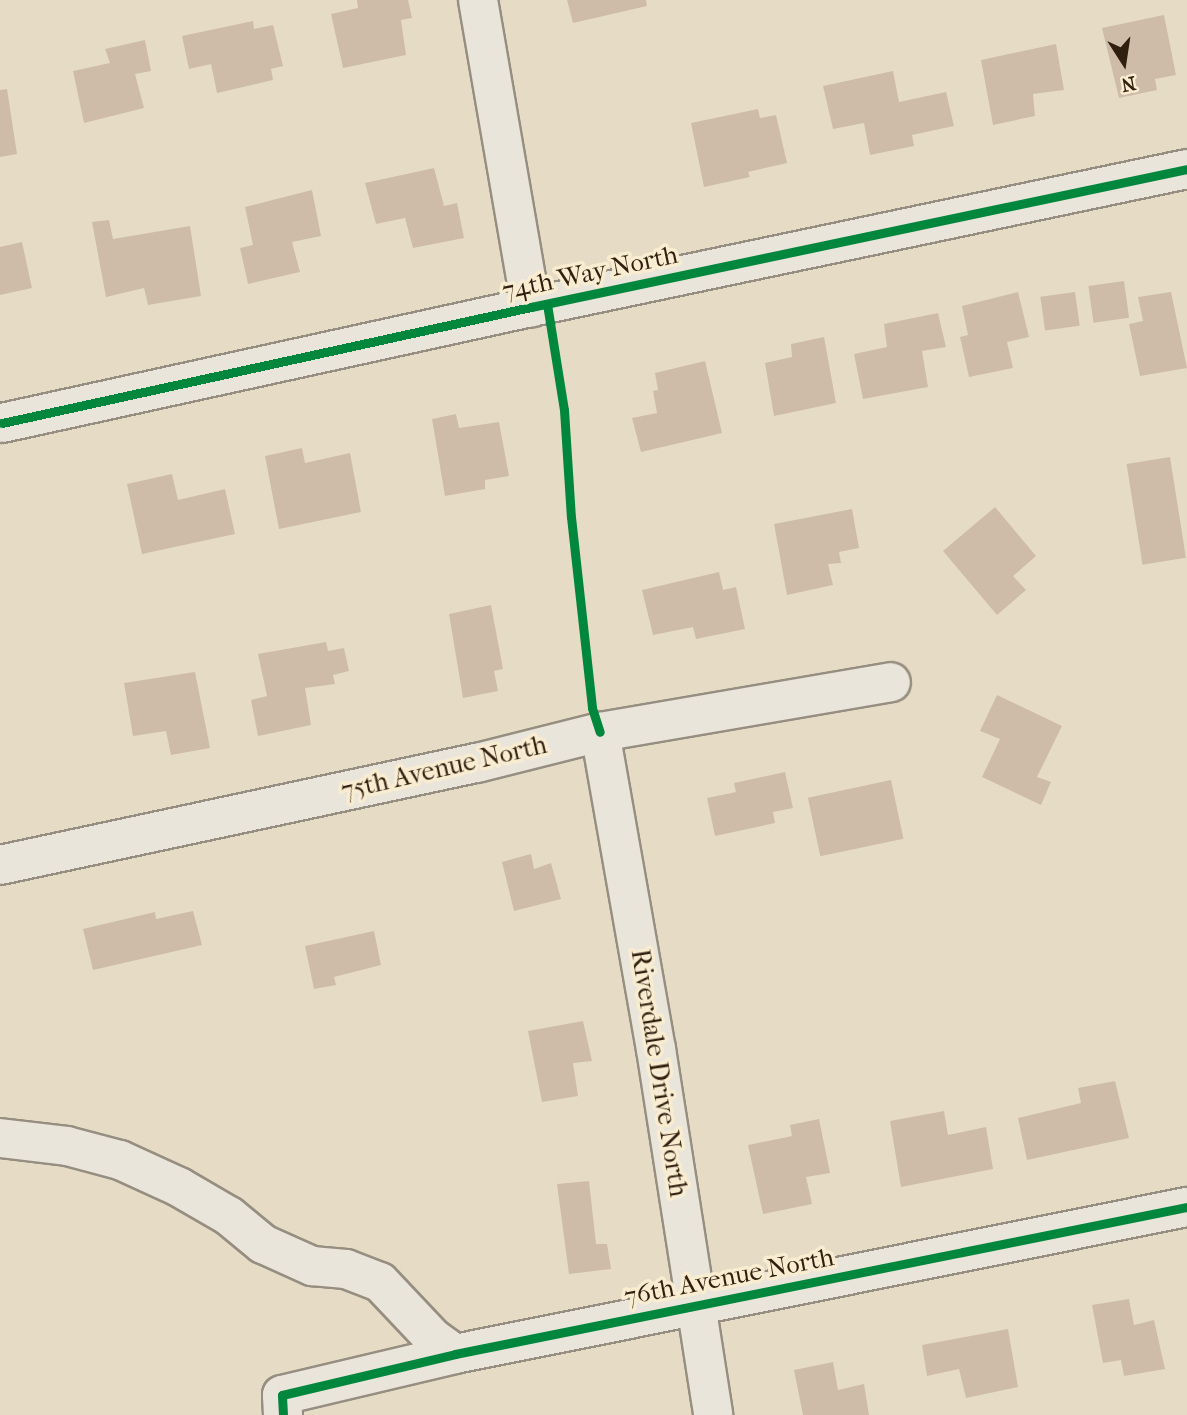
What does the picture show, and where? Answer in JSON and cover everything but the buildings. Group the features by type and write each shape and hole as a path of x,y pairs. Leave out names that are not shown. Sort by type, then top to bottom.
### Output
{"street":[{"path":"478,0 531,307"},
{"name":"74th Way North","path":"2,423 531,307 1187,169"},
{"name":"75th Avenue North","path":"0,865 477,762 600,732 891,682"},
{"name":"Riverdale Drive North","path":"600,732 656,1049 713,1415"},
{"path":"0,1138 67,1146 120,1160 179,1186 229,1216 263,1244 312,1266 346,1269 380,1282 433,1338 455,1354"},
{"name":"76th Avenue North","path":"282,1405 455,1354 1187,1207"}],"cycle path":[{"path":"2,423 531,307 1187,169"},
{"path":"547,304 564,410 571,517 592,708 600,732"},
{"path":"283,1415 282,1395 455,1354 1187,1207"}]}
